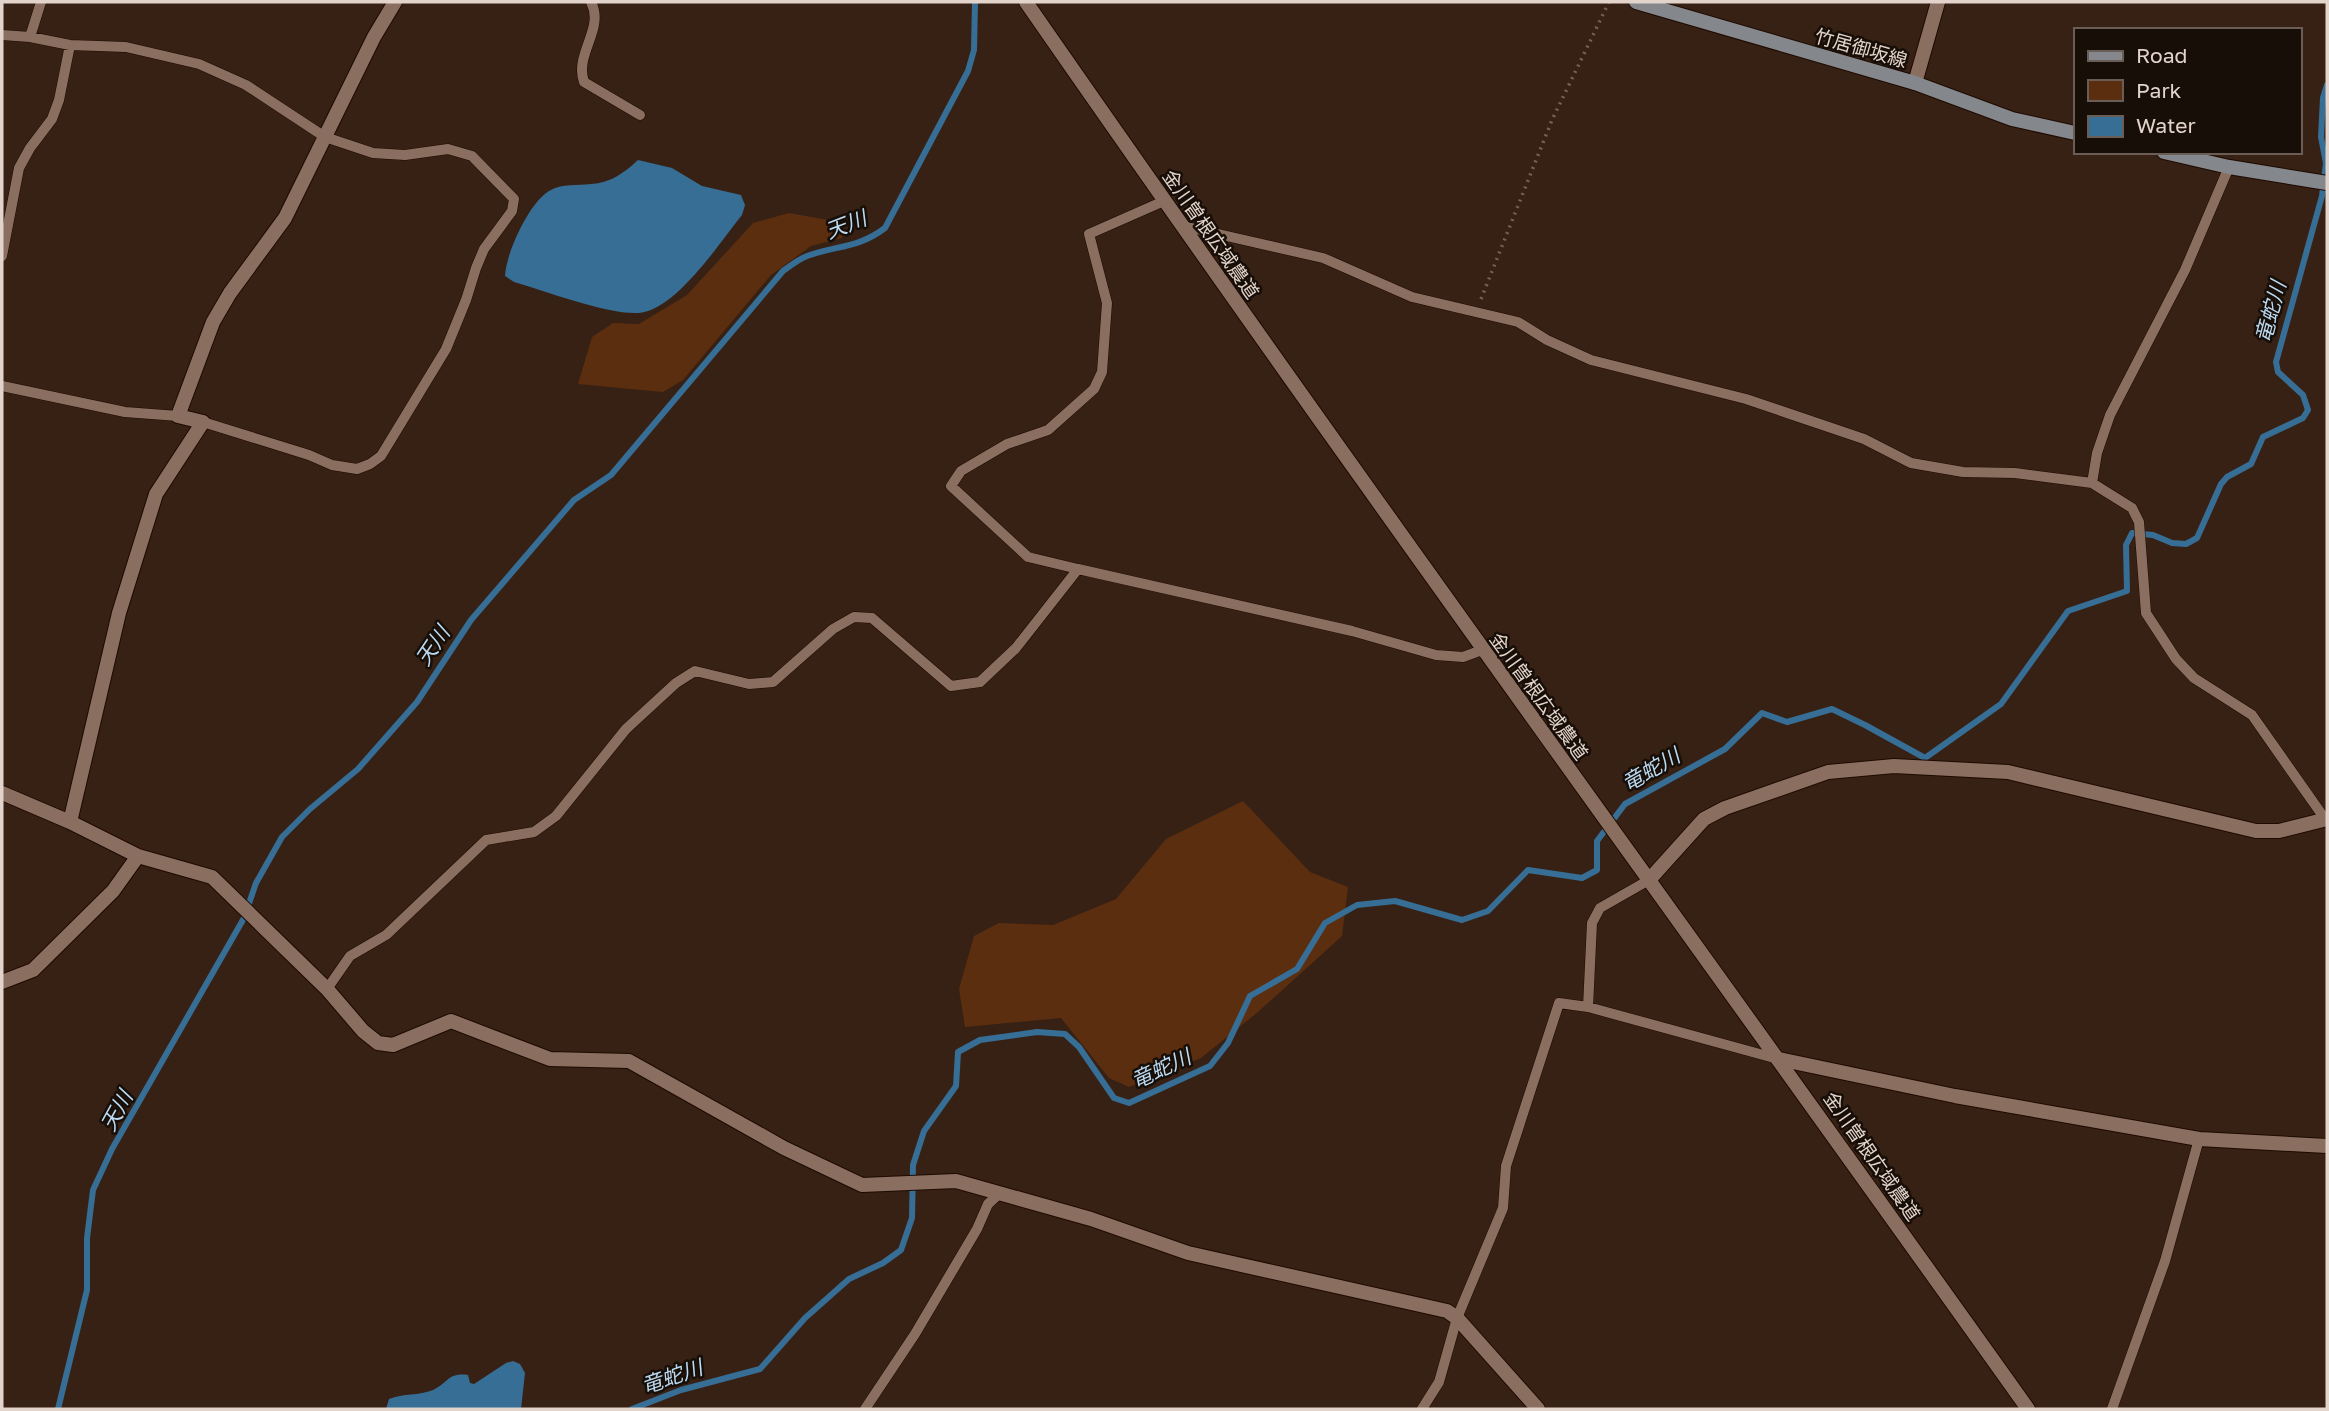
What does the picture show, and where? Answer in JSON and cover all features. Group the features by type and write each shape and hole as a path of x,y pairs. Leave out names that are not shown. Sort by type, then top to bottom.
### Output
{"main road":[{"name":"竹居御坂線","path":"1636,2 1915,83 2012,119 2074,133"},
{"path":"2173,154 2229,167 2327,183"}],"street":[{"path":"70,822 119,613 156,494 203,422 178,416 213,322 230,293 285,218 374,37 395,2"},
{"name":"金川曽根広域農道","path":"1026,2 1181,226 1482,650 1779,1059 2028,1409"},
{"path":"1915,83 1938,2"},
{"path":"1649,880 1704,819 1725,808 1828,772 1855,769 1894,766 2008,772 2136,800 2256,831 2280,831 2326,819"},
{"path":"2,793 70,822 138,856 212,877 327,989 363,1031 378,1043 393,1045 451,1021 550,1059 629,1060 784,1148 862,1185 956,1181 1091,1219 1188,1254 1447,1311 1457,1318 1538,1409"},
{"path":"2,982 33,970 113,891 138,856"},
{"path":"1779,1059 1955,1096 2199,1139 2327,1146"}],"lane":[{"path":"30,37 41,2"},
{"path":"591,2 595,15 580,71 584,82 640,115"},
{"path":"2,36 30,37 70,45 126,47 199,64 246,85 325,137 373,153 405,155 448,149 472,156 514,199 512,211 484,249 446,349 381,456 370,464 357,468 332,465 309,455 203,422"},
{"path":"2,256 19,168 52,119 59,100 70,45"},
{"path":"2092,483 2097,453 2110,415 2185,270 2229,167"},
{"path":"1164,201 1089,234 1107,303 1102,372 1094,388 1048,430 1007,444 961,471 951,486 1028,557 1352,631 1436,655 1463,657 1482,650"},
{"path":"1181,226 1323,258 1412,297 1518,322 1547,340 1591,360 1746,399 1864,439 1912,463 1963,472 2015,473 2092,483 2132,508 2138,522 2146,613 2176,659 2194,678 2252,715 2326,819"},
{"path":"2,386 125,412 178,416"},
{"path":"327,989 350,956 386,934 486,840 534,832 556,816 626,729 676,683 695,671 749,684 772,682 833,629 854,617 872,618 951,685 980,682 1016,648 1078,569"},
{"path":"1588,1007 1592,923 1600,908 1649,880"},
{"path":"1422,1409 1439,1382 1457,1318 1503,1208 1506,1166 1559,1003 1588,1007 1779,1059"},
{"path":"2112,1409 2165,1261 2199,1139"},
{"path":"865,1409 950,1276 977,1230 988,1204 1001,1192"}],"path":[{"path":"1476,311 1552,120 1609,2"}],"green space":[{"path":"789,213 845,223 842,238 811,246 771,275 683,380 663,392 578,384 592,337 613,323 639,324 687,295 753,223"},
{"path":"1243,801 1310,872 1348,887 1342,936 1258,1012 1201,1058 1129,1087 1109,1078 1061,1018 965,1027 959,989 974,936 999,923 1053,925 1116,899 1166,839"}],"water":[{"path":"638,160 672,168 702,186 741,195 745,205 742,215 682,288 653,309 626,313 577,302 514,282 505,276 509,255 520,229 541,197 559,187 611,179"},
{"path":"513,1361 520,1364 525,1373 521,1409 386,1409 389,1399 433,1390 461,1374 468,1375 470,1383 474,1384"}],"waterway":[{"name":"天川","path":"58,1409 87,1290 87,1238 93,1190 112,1149 244,918 256,883 282,837 310,809 358,769 417,702 471,620 574,500 611,475 783,271 807,256 865,240 885,228 968,71 974,50 975,2"},
{"name":"竜蛇川","path":"632,1409 681,1390 760,1369 805,1318 849,1279 883,1263 901,1250 912,1218 913,1165 924,1131 956,1086 958,1052 980,1040 1037,1032 1065,1034 1079,1047 1114,1098 1129,1103 1210,1066 1228,1043 1250,996 1297,969 1325,923 1357,905 1395,901 1462,920 1488,911 1528,870 1582,878 1597,870 1597,841 1625,804 1725,749 1762,713 1787,722 1832,709 1925,758 2001,704 2068,611 2127,591 2126,545 2132,533 2153,535 2172,543 2186,544 2197,538 2221,484 2227,477 2251,464 2263,437 2303,418 2308,410 2303,395 2278,372 2276,362 2322,196 2326,163 2321,137 2323,98 2327,85"}]}
